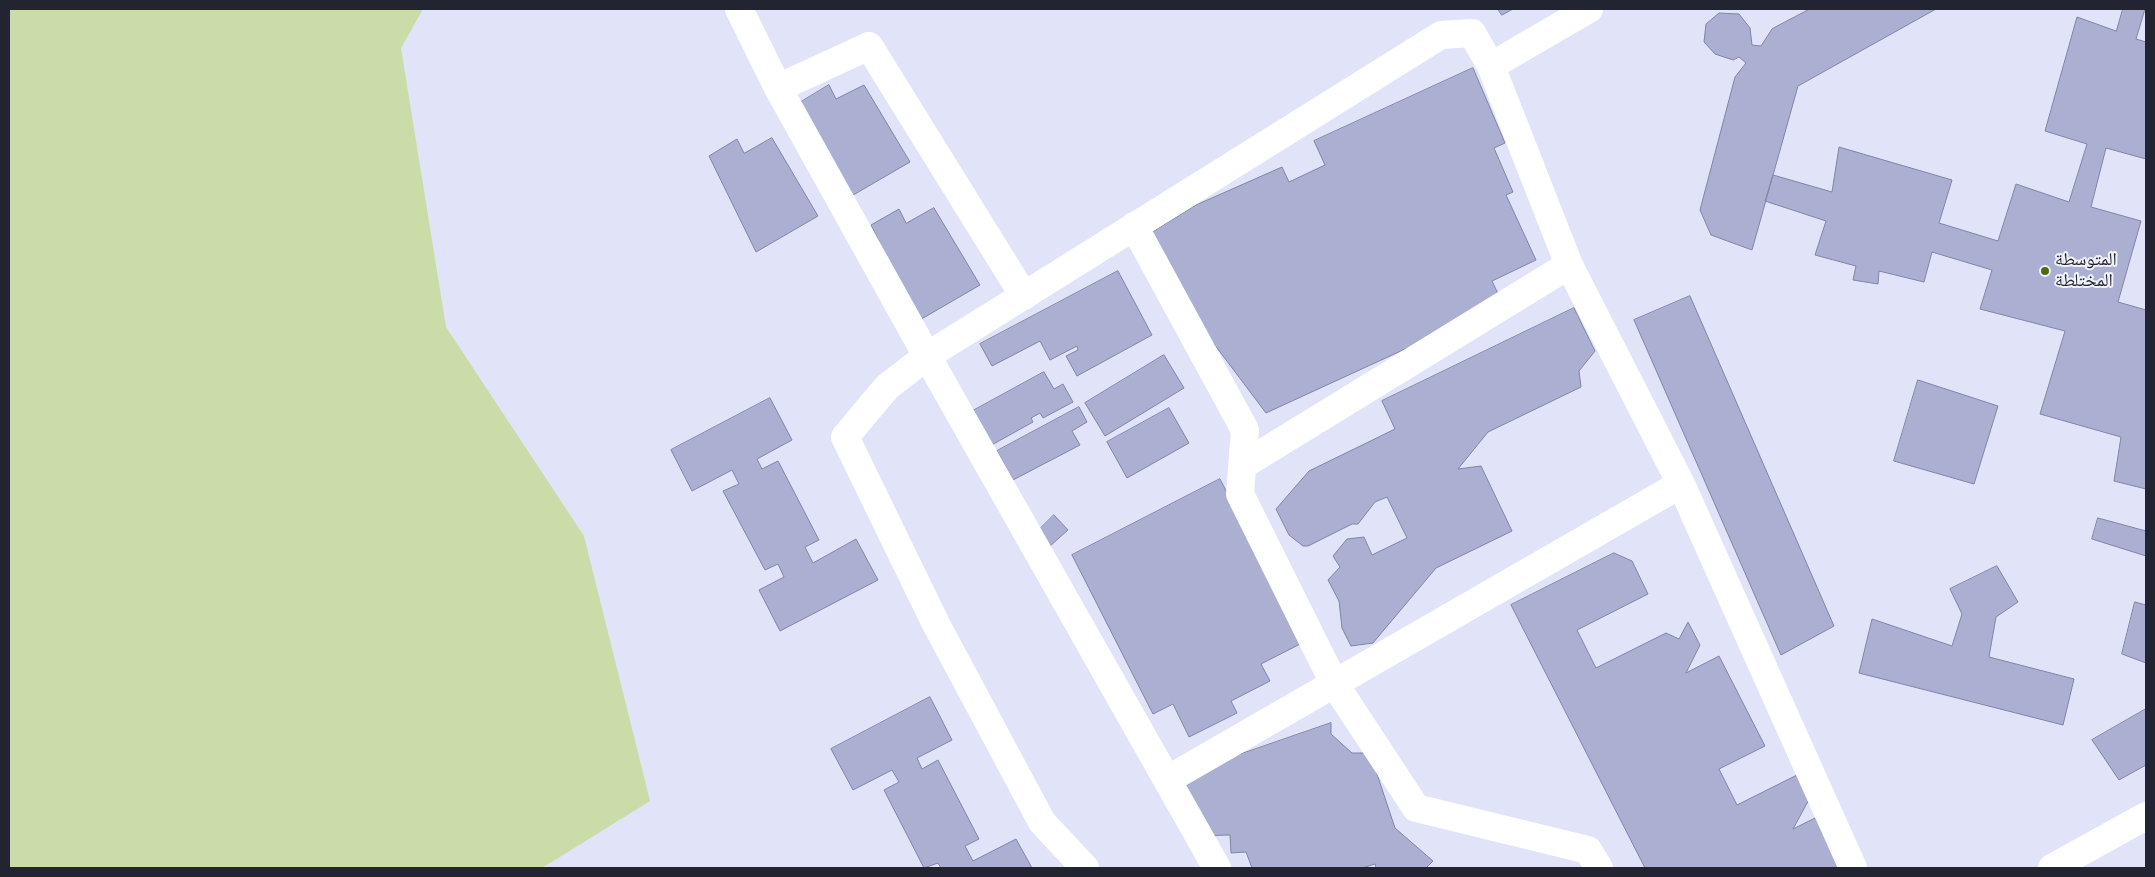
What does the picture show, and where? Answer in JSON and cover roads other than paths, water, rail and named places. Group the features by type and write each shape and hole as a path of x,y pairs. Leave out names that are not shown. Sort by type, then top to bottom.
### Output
{"street":[{"path":"739,9 778,88 927,356 1217,868"},
{"path":"1491,66 1589,9"},
{"path":"1084,868 1042,822 936,624 845,437 887,387 927,356 1442,35 1472,32 1491,66 1569,265 1681,484 1853,868"},
{"path":"778,88 869,46 1024,296"},
{"path":"1134,226 1245,430 1240,494 1334,683 1416,808 1588,850 1599,868"},
{"path":"1243,465 1569,265"},
{"path":"1167,780 1681,484"},
{"path":"2052,868 2146,816"}],"place":[{"name":"المتوسطة المختلطة","path":"2045,271"}]}
